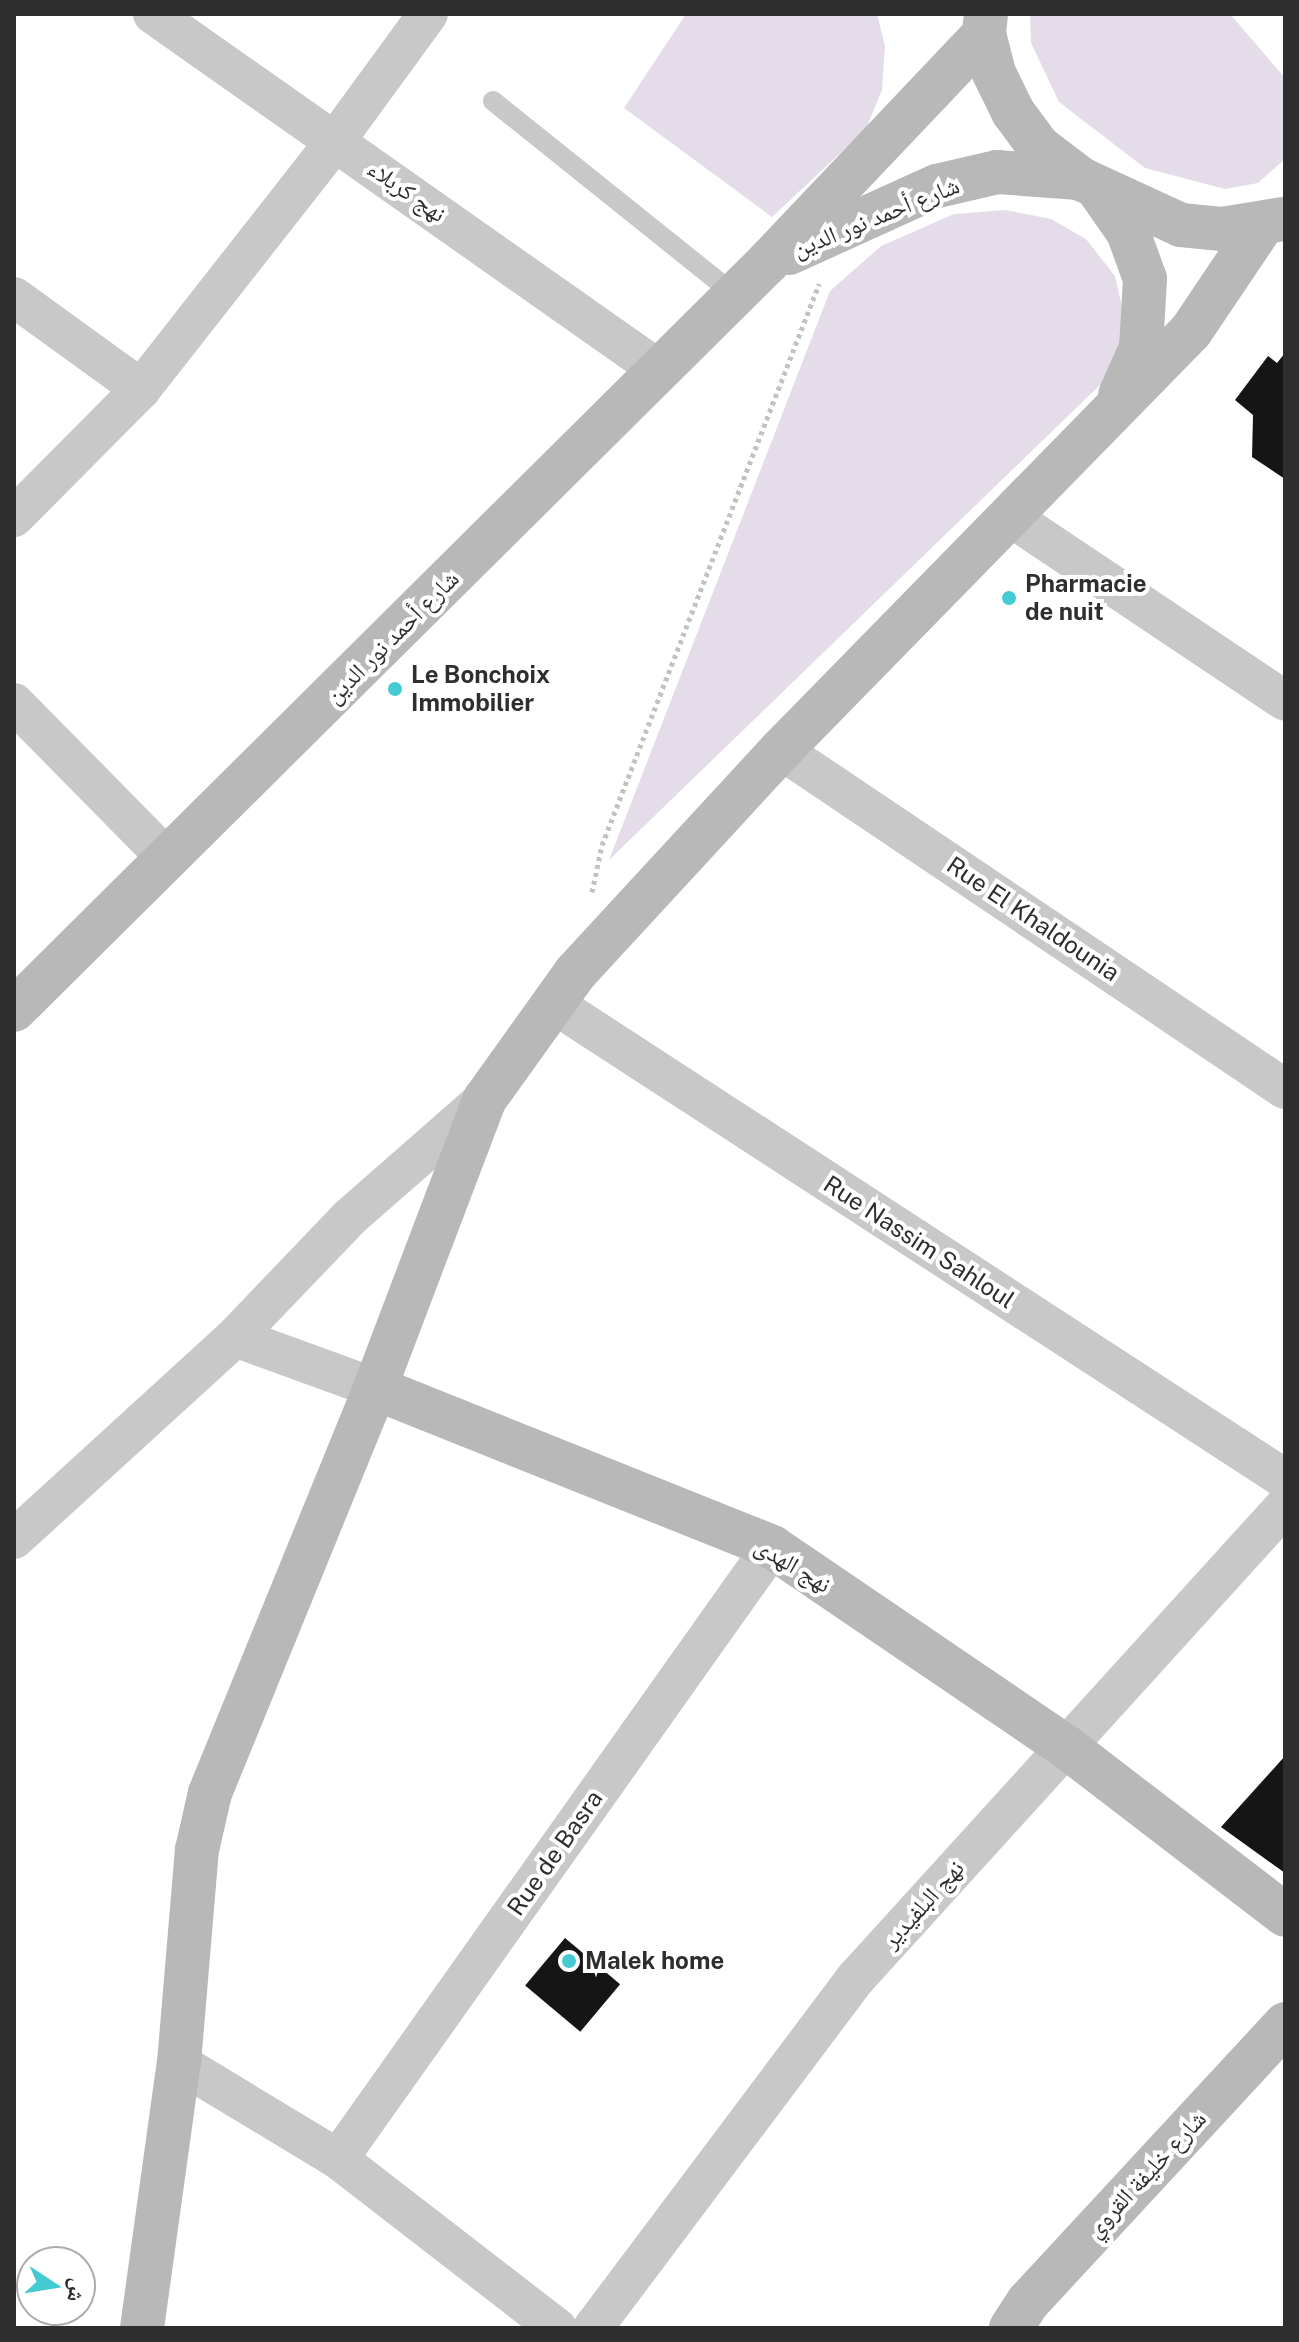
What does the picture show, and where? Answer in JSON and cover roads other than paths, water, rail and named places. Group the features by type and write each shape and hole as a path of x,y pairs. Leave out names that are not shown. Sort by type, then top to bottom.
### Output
{"street":[{"name":"نهج كربلاء","path":"153,14 659,370"},
{"path":"14,517 141,389 336,140 428,14"},
{"path":"984,20 994,73 1013,112 1039,147 1090,184 1181,225 1278,222"},
{"name":"شارع أحمد نور الدين","path":"14,1010 768,262 984,20"},
{"name":"شارع أحمد نور الدين","path":"768,262 937,186 997,172 1090,184"},
{"path":"1090,184 1128,232 1145,279 1141,348 1110,419"},
{"path":"14,1539 235,1337 350,1217 485,1099 576,972 781,750 1009,516 1110,419 1191,331 1278,222"},
{"path":"14,297 141,389"},
{"path":"1009,516 1285,701"},
{"path":"14,703 168,859"},
{"name":"Rue El Khaldounia","path":"781,750 1285,1089"},
{"name":"Rue Nassim Sahloul","path":"554,1004 1285,1479"},
{"path":"142,2328 179,2063 197,1850 210,1793 375,1388 485,1099"},
{"name":"نهج الهدى","path":"235,1337 375,1388 772,1547 1065,1746 1285,1915"},
{"name":"نهج البلفيدير","path":"593,2328 856,1978 1285,1506"},
{"name":"Rue de Basra","path":"338,2159 772,1547"},
{"name":"شارع خليفة القروي","path":"1011,2328 1028,2302 1285,2024"},
{"path":"179,2063 338,2159 557,2328"}],"lane":[{"path":"493,101 735,295"}],"place":[{"name":"Pharmacie de nuit","path":"1009,598"},
{"name":"Le Bonchoix Immobilier","path":"395,689"},
{"name":"Malek home","path":"569,1961"}]}
